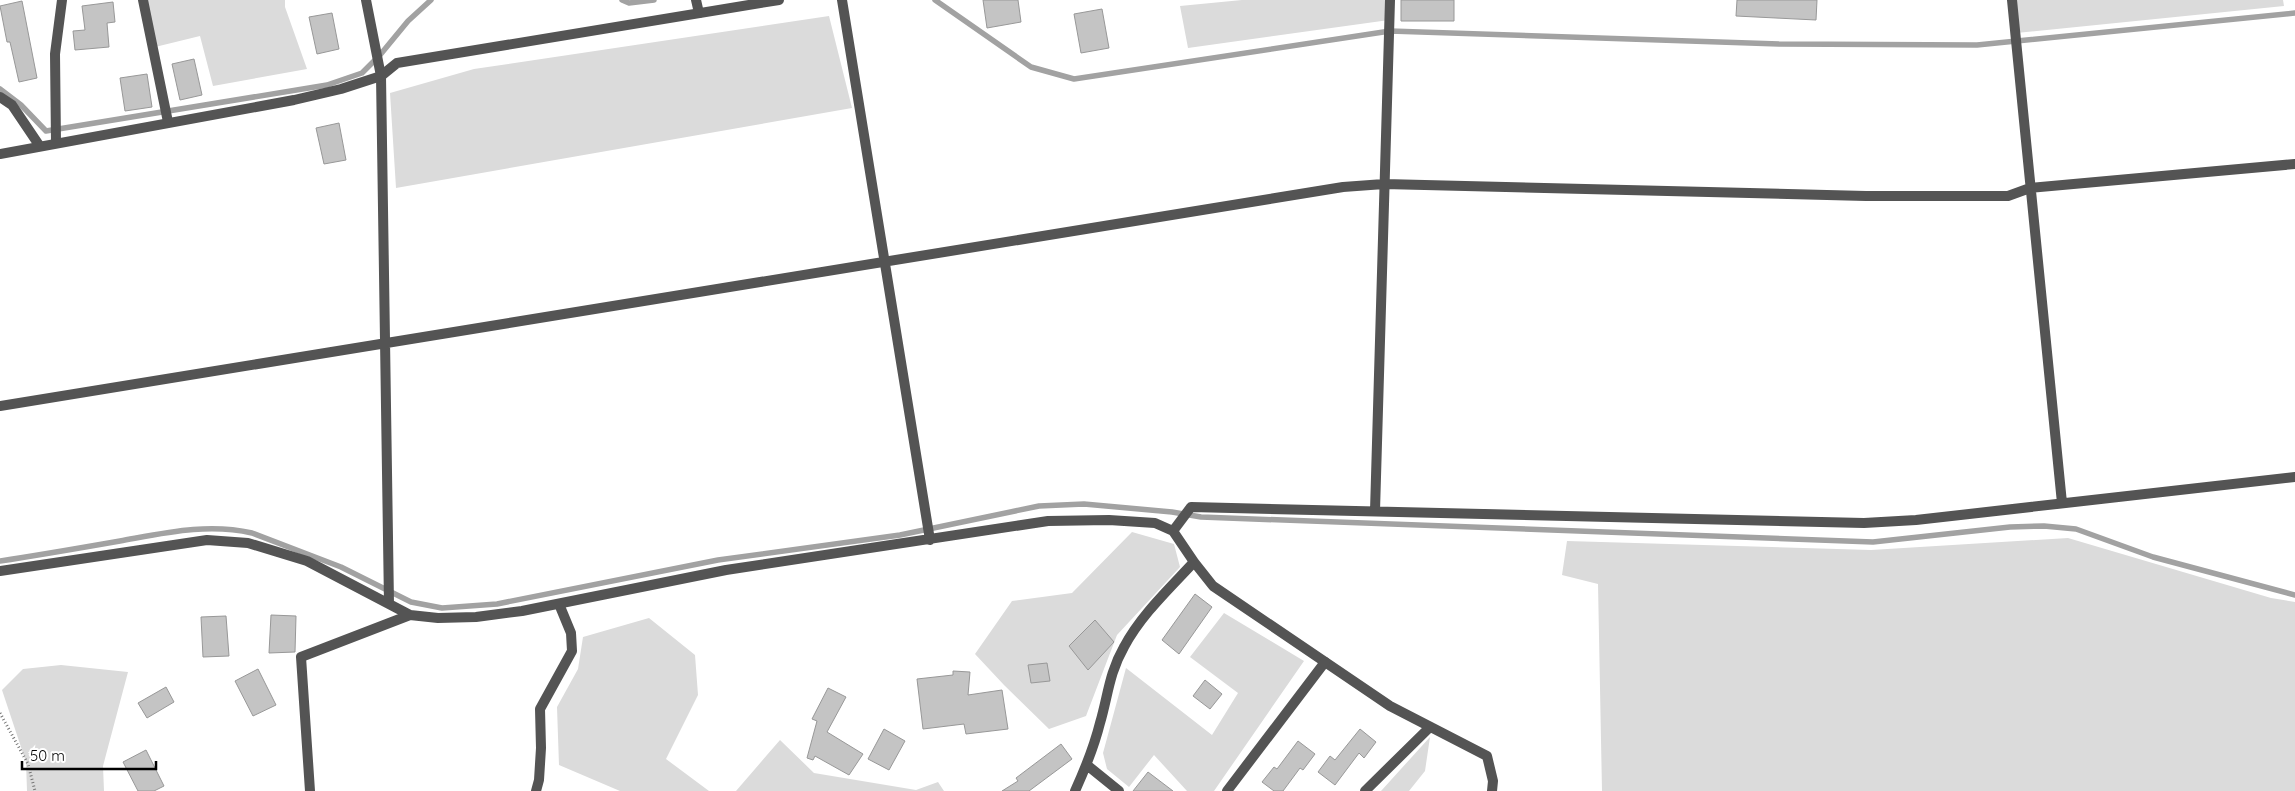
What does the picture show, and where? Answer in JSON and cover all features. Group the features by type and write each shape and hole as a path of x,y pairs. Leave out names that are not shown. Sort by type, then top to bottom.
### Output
{"street":[{"path":"56,143 55,54 62,0"},
{"path":"143,0 168,122"},
{"path":"366,0 381,76 389,604"},
{"path":"696,0 699,13"},
{"path":"0,154 39,145 294,100 341,89 381,76 397,62 780,0"},
{"path":"842,0 886,260 930,540"},
{"path":"1375,511 1390,0"},
{"path":"2012,0 2062,503"},
{"path":"0,97 12,105 39,145"},
{"path":"0,406 886,260 1343,187 1384,184 1866,196 2008,196 2030,188 2295,164"},
{"path":"1173,531 1192,507 1864,523 1916,520 2295,477"},
{"path":"0,571 207,540 248,543 307,561 410,615 438,618 476,617 522,611 726,570 1048,521 1109,520 1155,524 1173,531 1213,586 1390,706 1487,756 1493,781 1492,791"},
{"path":"1075,791 1087,765 1101,721 1108,684 1124,648 1142,620 1194,562"},
{"path":"536,791 539,780 541,748 540,709 572,652 571,633 559,604"},
{"path":"310,791 301,656 410,615"},
{"path":"1227,791 1325,662"},
{"path":"1365,791 1430,727"},
{"path":"1087,765 1119,791"}],"path":[{"path":"0,713 28,764 35,791"}],"shaded area":[{"path":"144,0 285,0 285,7 307,69 213,86 200,36 151,48"},
{"path":"1242,0 1390,0 1389,20 1188,48 1180,6"},
{"path":"2012,0 2283,0 2284,6 2016,33"},
{"path":"829,16 852,108 396,188 390,93 474,69"},
{"path":"1132,532 1174,544 1180,567 1117,635 1086,716 1049,729 975,654 1012,601 1072,593"},
{"path":"2068,538 2271,598 2295,602 2295,791 1602,791 1598,584 1562,575 1567,541 1871,550"},
{"path":"1224,613 1304,661 1214,791 1187,791 1154,755 1129,787 1107,769 1103,753 1126,668 1212,735 1238,693 1190,657"},
{"path":"649,618 695,655 698,695 666,759 709,791 620,791 559,765 557,707 578,669 583,637"},
{"path":"61,665 128,672 103,766 104,791 27,791 26,762 2,690 23,669"},
{"path":"1430,737 1425,771 1409,791 1381,791"},
{"path":"780,740 814,773 916,790 938,782 944,791 736,791"}],"building":[{"path":"983,0 1018,0 1021,22 987,28"},
{"path":"1401,0 1454,0 1454,21 1401,21"},
{"path":"1737,0 1817,0 1816,20 1736,16"},
{"path":"22,1 37,78 19,82 10,42 7,42 0,6"},
{"path":"113,2 115,22 107,23 109,47 75,50 73,31 85,30 82,6"},
{"path":"1102,9 1109,48 1081,53 1074,14"},
{"path":"332,13 339,49 317,54 309,17"},
{"path":"194,59 202,95 180,100 172,64"},
{"path":"147,74 152,107 125,111 120,78"},
{"path":"339,123 346,160 324,164 316,128"},
{"path":"1195,594 1212,607 1179,654 1162,640"},
{"path":"271,615 296,616 295,652 269,653"},
{"path":"226,616 229,656 203,657 201,617"},
{"path":"1095,620 1114,642 1088,670 1069,646"},
{"path":"1047,663 1050,681 1031,683 1028,665"},
{"path":"258,669 276,705 253,716 235,681"},
{"path":"953,671 970,672 968,695 1002,690 1008,729 966,734 964,724 923,729 917,679 953,675"},
{"path":"1205,680 1222,694 1210,709 1193,696"},
{"path":"166,687 174,702 147,718 138,703"},
{"path":"828,688 846,697 827,732 863,754 849,775 815,756 813,760 807,758 817,721 812,719"},
{"path":"884,729 905,741 889,770 868,759"},
{"path":"1360,729 1376,742 1364,758 1359,753 1335,785 1318,772 1330,756 1335,760"},
{"path":"1298,741 1315,754 1303,770 1300,768 1283,791 1274,791 1262,782 1274,767 1277,769"},
{"path":"1061,744 1072,759 1029,791 1002,791 1018,781 1016,778"},
{"path":"146,750 164,786 154,791 138,791 123,762"},
{"path":"1148,772 1173,791 1133,791"}],"waterway":[{"path":"0,89 21,105 46,131 327,85 362,73 380,55 408,21 431,0"},
{"path":"622,0 629,3 654,0"},
{"path":"935,0 1031,67 1074,79 1390,31 1779,44 1977,45 2295,13"},
{"path":"0,561 170,532 202,529 235,530 252,533 341,567 411,602 442,608 497,604 718,560 900,535 1039,506 1084,504 1172,512 1201,517 1873,542 2010,527 2044,526 2076,529 2153,557 2295,595"}]}
